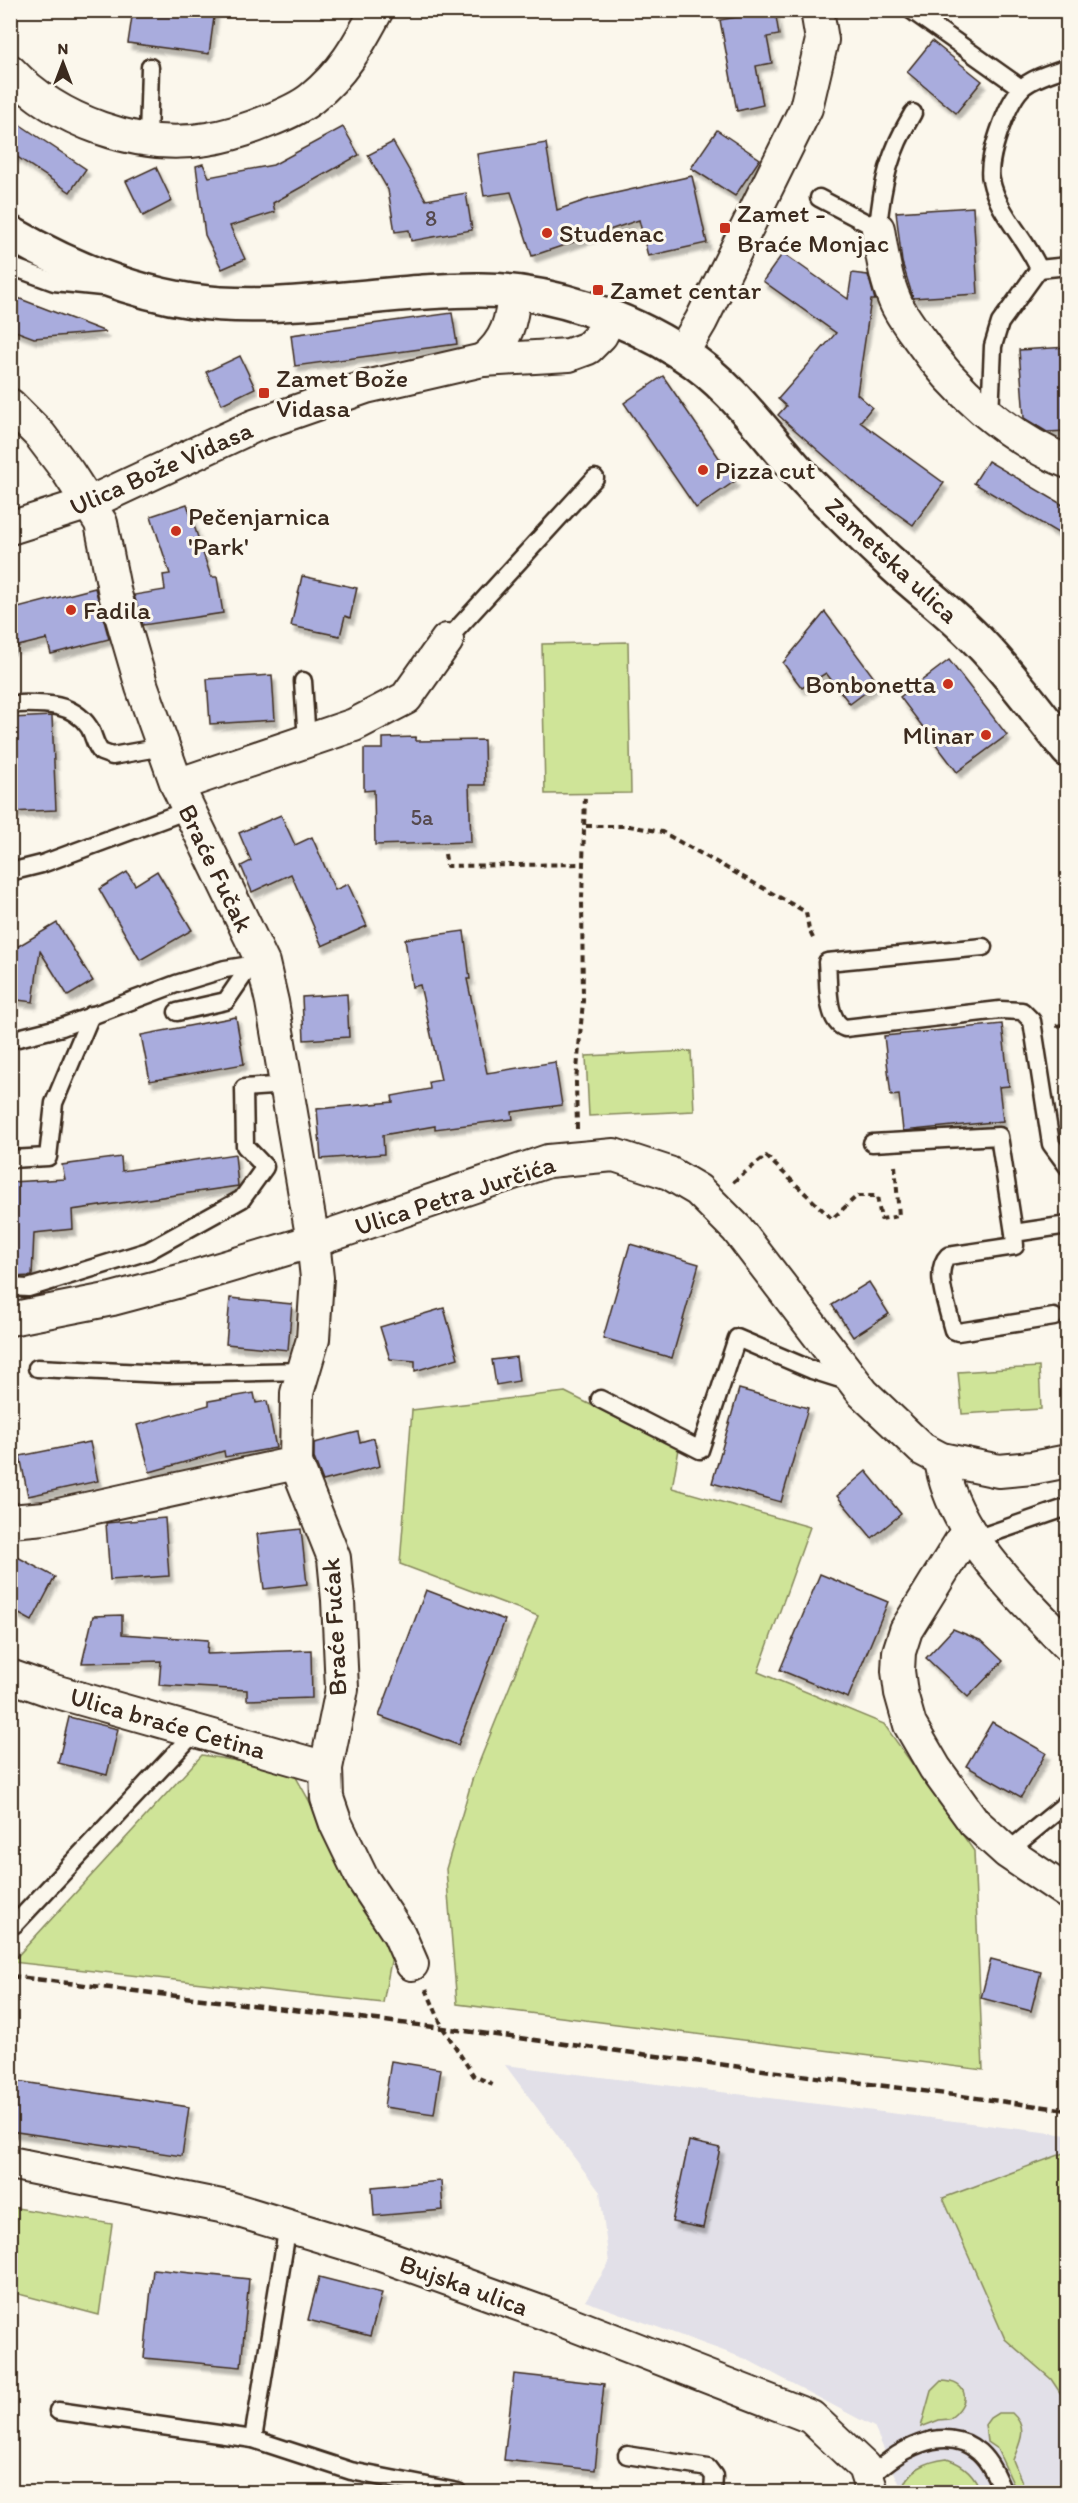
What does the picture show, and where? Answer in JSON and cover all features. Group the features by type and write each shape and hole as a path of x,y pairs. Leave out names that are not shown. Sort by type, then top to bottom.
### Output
{"main road":[{"name":"Zametska ulica","path":"10,233 50,255 122,285 195,301 244,304 482,290 514,292 610,317 682,353 719,381 808,482 889,561 980,642 1068,750"}],"street":[{"path":"10,71 45,100 70,115 101,129 148,139 181,142 207,140 254,127 311,99 351,59 377,10"},
{"path":"682,353 701,321 806,108 822,40 817,10"},
{"path":"878,229 885,271 895,302 933,359 990,416 1020,438 1068,462"},
{"path":"483,360 497,350 506,335 514,292"},
{"name":"Ulica Bože Vidasa","path":"10,528 89,503 254,426 366,387 483,360 569,355 588,348 601,335 610,317"},
{"name":"Braće Fučak","path":"10,405 40,435 101,523 115,594 164,747 183,798 272,1002 313,1241"},
{"path":"183,798 307,741 354,725 406,698 447,640"},
{"name":"Ulica Petra Jurčića","path":"10,1318 112,1299 313,1241 548,1161 614,1155 669,1173 698,1190 736,1229 854,1383 922,1449 941,1459 999,1471 1068,1461"},
{"name":"Braće Fućak","path":"313,1241 317,1278 314,1339 297,1393 296,1463 333,1558 336,1579 342,1689 326,1768 327,1798 336,1824 362,1878 399,1934 412,1964"},
{"path":"941,1459 944,1480 952,1504 972,1535 1005,1577 1068,1646"},
{"path":"10,1521 45,1518 296,1463"},
{"path":"972,1535 906,1630 899,1652 898,1671 910,1725 935,1768 974,1822 1007,1852 1068,1893"},
{"name":"Ulica braće Cetina","path":"10,1676 47,1689 326,1768"},
{"name":"Bujska ulica","path":"10,2163 226,2207 288,2224 536,2310 811,2417 864,2467 870,2486"}],"lane":[{"path":"911,10 1021,88"},
{"path":"148,139 150,67"},
{"path":"1039,269 1031,250 1007,218 990,179 991,154 997,135 1021,88 1068,67"},
{"path":"819,198 878,229 882,183 895,142 913,113"},
{"path":"10,266 54,282 93,288 122,285"},
{"path":"990,416 993,346 1000,323 1039,269 1068,266"},
{"path":"447,640 595,478"},
{"path":"303,681 307,741"},
{"path":"10,704 54,704 68,709 89,726 95,746 100,752 112,756 164,747"},
{"path":"10,872 183,798"},
{"path":"983,947 827,962 831,1007 835,1019 839,1026 845,1028 1000,1010 1022,1011 1032,1021 1051,1144 1068,1167"},
{"path":"177,1012 226,1000 256,965"},
{"path":"10,1040 62,1027 176,984 225,969 256,965"},
{"path":"10,1159 48,1158 54,1103 91,1015"},
{"path":"10,1287 28,1288 148,1251 243,1199 265,1167 245,1146 244,1088 286,1085"},
{"path":"872,1143 999,1136 1015,1246 948,1256 942,1262 941,1272 953,1330 958,1332 1054,1317"},
{"path":"1014,1233 1068,1225"},
{"path":"600,1399 700,1450 737,1338 812,1370 854,1383"},
{"path":"37,1368 166,1374 305,1371"},
{"path":"972,1535 1068,1506"},
{"path":"15,1924 195,1732"},
{"path":"1007,1852 1062,1807 1068,1798"},
{"path":"253,2439 288,2224"},
{"path":"58,2411 253,2439 351,2471 458,2493"},
{"path":"870,2486 887,2460 901,2451 930,2441 944,2440 957,2442 979,2451 989,2464 1003,2493"},
{"path":"627,2455 708,2468 714,2476 713,2493"}],"path":[{"path":"577,1136 576,1082 583,1000 585,794"},
{"path":"586,826 630,826 662,832 806,912 809,930"},
{"path":"445,854 447,866 584,864"},
{"path":"730,1185 766,1156 832,1219 857,1196 877,1196 881,1220 899,1216 893,1142"},
{"path":"412,1964 443,2028 474,2076 493,2084"}],"shaded area":[{"path":"505,2065 1067,2135 1067,2152 943,2198 1005,2339 1051,2379 1067,2403 1067,2492 903,2492 874,2427 746,2359 585,2301 609,2263 600,2192"}],"green space":[{"path":"628,642 631,793 545,794 542,644"},
{"path":"691,1051 694,1111 589,1116 586,1056"},
{"path":"1039,1367 1041,1409 962,1414 958,1372"},
{"path":"565,1392 679,1449 672,1488 810,1527 758,1672 884,1724 974,1851 983,2070 457,2004 446,1869 472,1780 538,1616 400,1564 412,1410"},
{"path":"202,1755 292,1770 393,1951 383,2003 12,1962"},
{"path":"1068,2152 1067,2403 1051,2379 1005,2339 943,2198"},
{"path":"11,2207 112,2224 99,2315 11,2292"},
{"path":"941,2381 951,2382 962,2389 964,2400 961,2407 949,2419 921,2427 931,2391"},
{"path":"998,2413 1012,2413 1020,2424 1022,2430 1013,2460 1026,2492 1017,2492 997,2449 987,2442 985,2425"},
{"path":"947,2459 969,2471 981,2492 903,2492 913,2472 932,2462"}],"building":[{"path":"133,10 215,10 209,54 128,43"},
{"path":"775,10 779,35 767,37 772,63 756,66 763,105 737,111 720,20"},
{"path":"932,41 982,81 956,113 907,72"},
{"path":"10,118 86,169 70,192 10,152"},
{"path":"343,127 359,155 273,203 275,212 230,226 245,259 222,269 205,235 196,166 203,164 209,177 273,165"},
{"path":"717,130 760,159 735,196 691,168"},
{"path":"393,142 426,200 466,193 472,230 411,241 409,230 395,232 388,190 368,155"},
{"path":"546,143 557,210 589,199 692,176 707,243 648,256 639,220 532,256 511,192 484,196 477,154"},
{"path":"156,167 172,201 143,216 126,181"},
{"path":"973,207 978,294 913,298 902,262 896,212"},
{"path":"783,253 848,299 852,273 868,275 875,300 871,300 857,394 872,407 860,422 944,483 913,525 861,488 778,415 786,406 778,399 836,333 763,281"},
{"path":"10,295 106,332 34,338 10,329"},
{"path":"452,313 457,344 295,366 291,335"},
{"path":"1068,347 1068,431 1047,432 1024,418 1019,350"},
{"path":"240,356 255,388 222,404 206,372"},
{"path":"663,376 735,481 696,508 624,403"},
{"path":"988,461 1068,508 1068,539 974,483"},
{"path":"187,504 211,577 217,577 223,613 143,625 134,595 165,590 163,575 170,574 151,516"},
{"path":"302,576 357,588 350,618 345,616 340,636 291,626"},
{"path":"95,588 109,639 51,654 47,639 10,648 10,610"},
{"path":"825,612 878,683 850,704 826,673 802,688 783,663"},
{"path":"949,660 1007,735 957,772 900,697"},
{"path":"272,675 275,720 210,724 207,679"},
{"path":"52,716 56,810 10,812 10,718"},
{"path":"416,737 416,741 484,740 485,785 469,785 471,842 375,845 374,790 364,791 364,749 383,749 383,738"},
{"path":"281,815 295,845 312,837 335,890 348,884 367,926 322,946 291,874 252,892 241,866 251,861 239,833"},
{"path":"157,871 192,930 140,960 99,889 127,872 135,885"},
{"path":"57,923 93,981 68,996 40,951 33,1002 10,999 10,951"},
{"path":"464,931 470,979 467,979 487,1073 555,1062 562,1105 512,1112 513,1119 435,1129 435,1126 383,1135 384,1154 321,1159 317,1109 393,1102 392,1096 430,1089 429,1082 441,1080 420,985 412,987 405,939"},
{"path":"347,994 349,1037 304,1040 302,997"},
{"path":"236,1017 244,1064 150,1081 141,1035"},
{"path":"1002,1024 1009,1086 999,1087 1003,1121 903,1131 899,1095 891,1096 884,1036"},
{"path":"235,1154 238,1186 72,1210 73,1229 34,1233 32,1276 10,1277 10,1182 65,1179 62,1165 121,1157 122,1171"},
{"path":"630,1244 699,1264 672,1358 603,1338"},
{"path":"869,1282 889,1314 853,1337 832,1305"},
{"path":"230,1298 292,1304 288,1350 226,1344"},
{"path":"444,1308 458,1358 415,1371 415,1361 390,1359 380,1327"},
{"path":"516,1357 519,1381 496,1385 492,1360"},
{"path":"739,1389 808,1408 781,1502 712,1483"},
{"path":"254,1393 256,1403 267,1401 276,1448 225,1457 224,1451 150,1472 137,1425 209,1405 209,1401"},
{"path":"358,1432 360,1442 374,1438 380,1466 323,1481 314,1458 314,1443"},
{"path":"90,1442 98,1481 28,1496 20,1456"},
{"path":"866,1471 901,1514 872,1538 837,1496"},
{"path":"165,1518 169,1576 110,1580 106,1523"},
{"path":"301,1529 307,1584 264,1589 257,1534"},
{"path":"10,1553 55,1577 32,1621 10,1609"},
{"path":"820,1574 888,1602 848,1698 780,1670"},
{"path":"426,1590 505,1620 458,1745 379,1716"},
{"path":"122,1615 122,1634 208,1640 207,1654 311,1650 312,1698 247,1700 247,1690 159,1685 161,1661 82,1663 93,1616"},
{"path":"953,1629 982,1641 1003,1661 968,1697 926,1658"},
{"path":"69,1717 118,1729 107,1775 58,1763"},
{"path":"992,1722 1046,1753 1021,1797 966,1766"},
{"path":"991,1959 1041,1972 1031,2011 981,1998"},
{"path":"391,2061 441,2069 434,2114 384,2107"},
{"path":"10,2080 189,2107 182,2156 10,2131"},
{"path":"689,2141 720,2148 703,2228 672,2222"},
{"path":"441,2181 443,2210 374,2216 372,2187"},
{"path":"153,2269 249,2279 241,2367 144,2358"},
{"path":"319,2277 382,2293 370,2336 308,2320"},
{"path":"514,2374 604,2384 595,2470 504,2460"}],"railway":[{"path":"10,1976 443,2028 1068,2110"}],"place":[{"name":"Zamet - Braće Monjac","path":"725,228"},
{"name":"Studenac","path":"547,233"},
{"name":"Zamet centar","path":"598,290"},
{"name":"Zamet Bože Vidasa","path":"264,393"},
{"name":"Pizza cut","path":"703,470"},
{"name":"Pečenjarnica 'Park'","path":"176,531"},
{"name":"Fadila","path":"71,610"},
{"name":"Bonbonetta","path":"948,684"},
{"name":"Mlinar","path":"986,735"}]}
